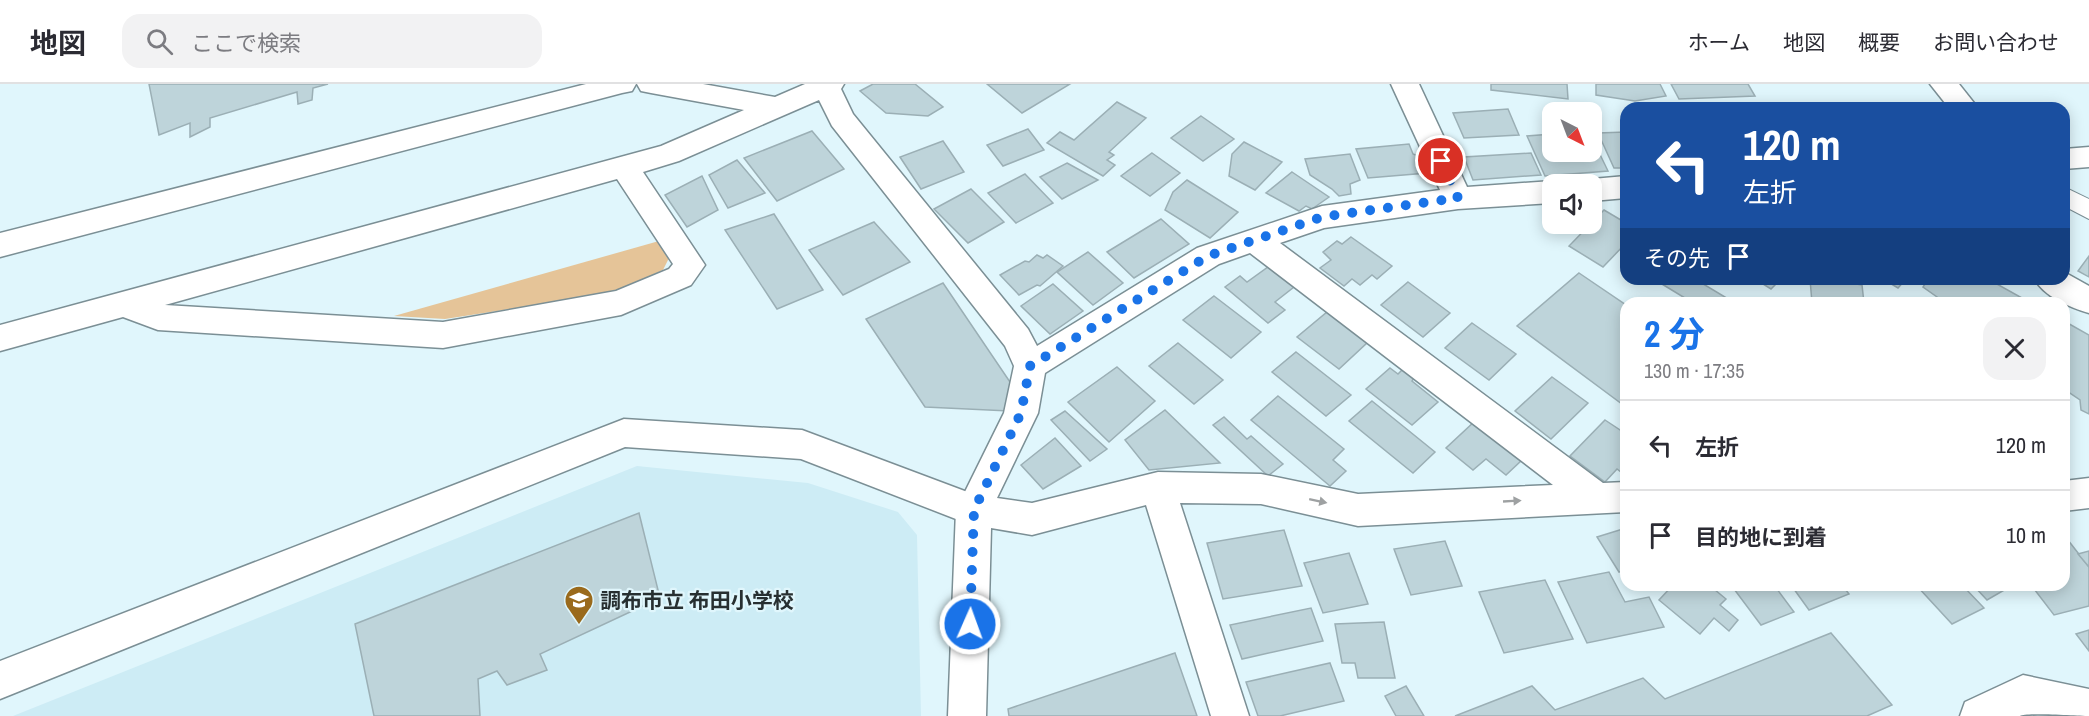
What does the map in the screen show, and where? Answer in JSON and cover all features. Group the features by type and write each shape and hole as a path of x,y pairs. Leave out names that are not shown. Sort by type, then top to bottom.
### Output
{"street":[{"path":"0,245 622,84"},
{"path":"651,84 777,107"},
{"path":"1405,84 1458,198"},
{"path":"1944,84 1959,102"},
{"path":"0,338 669,154 740,125 827,85 842,119 1017,338 1030,366 1021,413 974,510 967,716"},
{"path":"2070,159 2089,157"},
{"path":"124,303 158,317 443,335 621,303 680,277 690,265 624,166"},
{"path":"1602,189 1620,188"},
{"path":"1030,366 1208,256 1254,240 1322,217 1458,198 1542,193"},
{"path":"1254,240 1610,497"},
{"path":"2061,285 2089,301"},
{"path":"0,680 624,433 802,445 974,510 1032,519 1158,487 1261,489 1358,510 1610,497"},
{"path":"1158,487 1230,716"},
{"path":"2070,495 2089,493"},
{"path":"1979,716 2023,694 2089,708"}],"lane":[{"path":"2070,199 2089,210"}],"shaded area":[{"path":"659,241 669,258 663,270 612,293 445,319 394,316"},
{"name":"調布市立 布田小学校","path":"637,466 808,483 898,512 917,535 921,716 13,716"}],"building":[{"path":"149,84 328,84 313,88 312,100 298,104 297,92 210,118 210,127 190,137 190,123 159,135"},
{"path":"873,84 915,84 943,107 928,116 886,113 860,91"},
{"path":"987,84 1070,84 1022,113"},
{"path":"1491,84 1567,84 1568,99 1491,90"},
{"path":"1596,84 1660,84 1666,96 1635,101 1596,95"},
{"path":"1671,84 1748,84 1755,96 1679,99"},
{"path":"1117,102 1146,118 1109,152 1114,155 1107,160 1115,165 1103,176 1047,143 1060,132 1074,140"},
{"path":"1508,109 1519,135 1464,138 1453,113"},
{"path":"1201,116 1234,139 1203,161 1171,138"},
{"path":"1028,129 1044,150 1003,166 987,145"},
{"path":"812,131 844,169 777,201 744,158"},
{"path":"1620,132 1620,168 1614,168 1602,142 1602,133"},
{"path":"1542,135 1542,162 1602,162 1602,159 1608,171 1544,174 1527,136"},
{"path":"943,141 964,172 921,189 900,157"},
{"path":"1244,142 1282,162 1255,190 1229,176 1232,154"},
{"path":"1409,144 1413,154 1421,157 1427,173 1368,178 1356,149"},
{"path":"1152,153 1180,173 1150,196 1121,176"},
{"path":"1531,153 1541,175 1473,180 1464,157"},
{"path":"1350,154 1360,180 1350,184 1351,194 1339,196 1310,175 1305,159"},
{"path":"737,160 765,193 728,208 709,175"},
{"path":"1067,163 1098,180 1062,199 1040,177"},
{"path":"1292,172 1329,197 1312,209 1306,206 1299,211 1266,193"},
{"path":"1025,174 1053,203 1016,223 988,193"},
{"path":"702,176 718,210 687,227 665,195"},
{"path":"1187,180 1238,212 1210,238 1165,210 1173,192"},
{"path":"971,189 1004,222 968,243 934,209"},
{"path":"1604,210 1620,219 1620,249 1603,267 1569,246 1581,234 1602,234 1602,212"},
{"path":"774,214 823,290 777,309 725,230"},
{"path":"1161,219 1189,244 1134,278 1107,252"},
{"path":"874,222 910,262 843,295 809,250"},
{"path":"1351,237 1392,266 1377,279 1372,275 1360,285 1352,279 1344,286 1320,268 1331,260 1323,252 1337,241 1342,244"},
{"path":"1088,252 1123,283 1093,305 1057,272"},
{"path":"1037,255 1043,258 1047,255 1063,266 1040,286 1037,285 1019,295 1000,275 1025,261 1029,262"},
{"path":"2089,256 2089,277 2078,271"},
{"path":"1268,267 1294,287 1275,302 1285,310 1268,323 1225,287 1240,276 1247,282"},
{"path":"1579,273 1620,301 1620,403 1517,326"},
{"path":"1408,282 1450,313 1423,337 1381,305"},
{"path":"943,283 1010,382 1009,411 925,407 866,319"},
{"path":"1053,284 1083,311 1050,334 1021,306"},
{"path":"1664,285 1705,285 1725,297 1683,297"},
{"path":"1810,285 1862,285 1863,297 1812,297"},
{"path":"1924,285 1999,285 2020,297 1937,297 1923,287"},
{"path":"1214,296 1261,332 1231,358 1183,320"},
{"path":"1327,312 1368,342 1339,369 1297,337"},
{"path":"1472,323 1516,354 1489,380 1445,348"},
{"path":"2070,324 2089,335 2089,414 2081,410 2080,400 2070,393"},
{"path":"1178,343 1223,380 1194,404 1149,366"},
{"path":"1296,352 1351,395 1326,416 1272,372"},
{"path":"1117,367 1155,401 1109,442 1068,402"},
{"path":"1390,368 1398,374 1404,368 1415,376 1412,381 1438,402 1412,425 1366,389"},
{"path":"1552,377 1588,403 1551,439 1515,411"},
{"path":"1278,396 1344,449 1333,460 1346,471 1330,486 1251,420"},
{"path":"1372,401 1435,452 1413,473 1349,421"},
{"path":"1165,410 1220,463 1149,470 1125,440"},
{"path":"1065,411 1107,449 1090,461 1051,420"},
{"path":"1224,417 1247,439 1251,436 1283,464 1268,476 1213,425"},
{"path":"1605,420 1620,430 1620,471 1617,469 1605,482 1570,456"},
{"path":"1475,421 1523,459 1506,475 1486,459 1473,470 1446,448"},
{"path":"1055,438 1081,466 1043,489 1021,465"},
{"path":"639,513 660,598 540,654 547,670 507,685 497,671 478,679 480,716 374,716 355,624"},
{"path":"1284,530 1302,586 1223,599 1207,543"},
{"path":"1620,530 1620,572 1619,572 1597,537"},
{"path":"1445,541 1462,586 1411,595 1394,549"},
{"path":"2070,543 2089,567 2089,606 2054,615 2036,591 2070,591"},
{"path":"2089,551 2089,567 2078,554"},
{"path":"1349,553 1368,604 1323,613 1304,563"},
{"path":"1609,572 1625,602 1649,597 1664,627 1587,643 1558,582"},
{"path":"1545,580 1573,639 1504,653 1479,592"},
{"path":"1667,591 1716,591 1726,599 1720,605 1738,620 1729,631 1714,618 1700,634 1659,600"},
{"path":"1736,591 1778,591 1794,612 1761,625"},
{"path":"1795,591 1847,591 1849,594 1809,610"},
{"path":"1922,591 1968,591 1984,608 1952,624"},
{"path":"1979,591 2003,591 1987,600"},
{"path":"1311,608 1323,641 1242,659 1230,625"},
{"path":"1384,622 1395,678 1358,678 1355,663 1342,663 1335,624"},
{"path":"2089,630 2089,651 2076,634"},
{"path":"1831,633 1892,705 1867,716 1455,716 1532,686 1555,710 1643,678 1665,699"},
{"path":"1175,653 1197,716 1009,716 1008,709"},
{"path":"1330,663 1344,701 1280,716 1258,716 1246,682"},
{"path":"1406,686 1424,716 1396,716 1385,696"}],"place":[{"name":"調布市立 布田小学校","path":"579,626"}],"route":[{"path":"970,624 974,510 1021,413 1030,366 1208,256 1322,217 1458,198 1441,161"}]}
